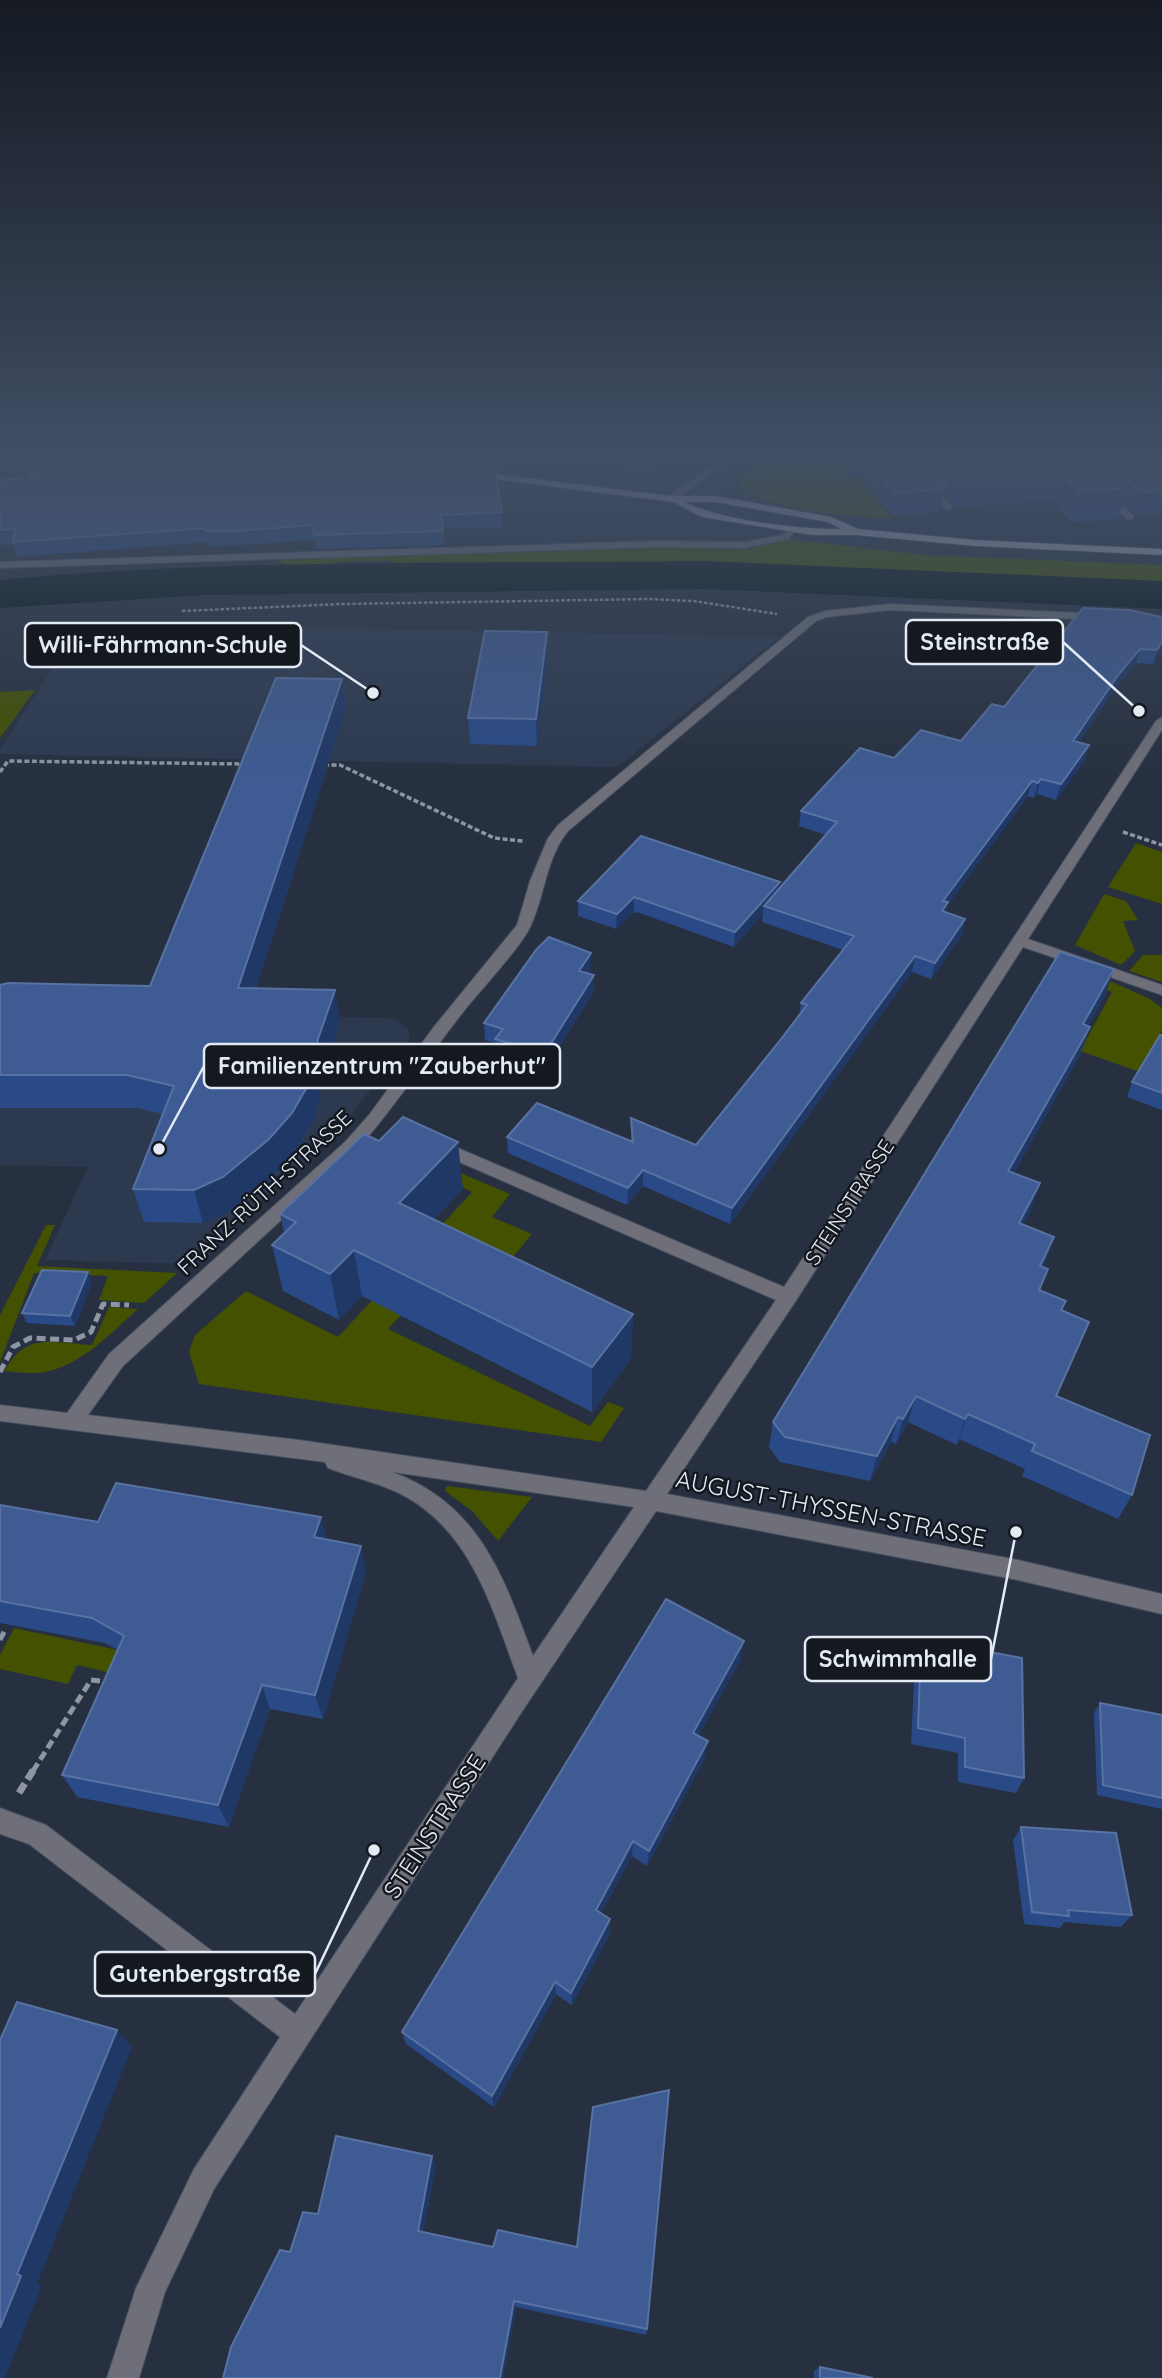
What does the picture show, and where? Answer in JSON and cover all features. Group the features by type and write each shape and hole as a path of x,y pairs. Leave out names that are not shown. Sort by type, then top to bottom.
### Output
{"street":[{"path":"0,565 64,563"},
{"path":"812,619 825,614 891,607 1108,617"},
{"name":"FRANZ-RÜTH-STRASSE","path":"73,1420 116,1360 351,1146 381,1122 439,1032 524,926 537,881 552,844 562,828 812,619"},
{"name":"STEINSTRASSE","path":"123,2378 152,2288 204,2179 530,1680 788,1297 1162,720"},
{"path":"1018,940 1162,990"},
{"path":"422,1139 788,1297"},
{"path":"0,1413 299,1449 414,1490 443,1509 468,1536 485,1563 530,1680"},
{"name":"AUGUST-THYSSEN-STRASSE","path":"299,1449 653,1501 1018,1570 1162,1604"},
{"path":"1,1820 37,1834 297,2033"}],"path":[{"path":"182,611 342,604 649,598 694,601 812,619"},
{"path":"0,772 8,761 257,764"},
{"path":"312,765 340,765 494,838 552,844"},
{"path":"1093,823 1162,845"},
{"path":"0,1371 13,1347 30,1338 74,1340 91,1332 103,1304 174,1307"},
{"path":"0,1640 5,1630"},
{"path":"1,1820 90,1680 117,1683"}],"shaded area":[{"path":"82,623 779,637 618,767 0,754 0,749"},
{"path":"0,1009 385,1018 398,1021 408,1029 410,1039 337,1133 189,1264 45,1260 88,1167 0,1165"}],"green space":[{"path":"282,563 338,563 339,571 294,572"},
{"path":"394,563 1114,563 1162,565 1162,583 685,567 494,566 398,569"},
{"path":"35,690 0,738 0,692"},
{"path":"1136,843 1162,852 1162,904 1108,887"},
{"path":"1104,894 1126,901 1138,920 1123,921 1135,951 1121,965 1075,945"},
{"path":"1143,955 1162,955 1162,982 1129,971"},
{"path":"1090,972 1150,999 1162,1008 1162,1030 1140,1072 1080,1051 1112,992 1084,982"},
{"path":"402,1148 510,1194 492,1217 532,1234 502,1270 448,1264 388,1329 590,1426 608,1402 624,1408 601,1442 199,1384 189,1352 195,1335 246,1291 338,1337 472,1192 403,1159"},
{"path":"46,1225 55,1225 37,1266 177,1273 144,1303 99,1300 108,1276 34,1273 0,1362 0,1315"},
{"path":"109,1307 138,1309 105,1339 66,1365 38,1373 5,1371 13,1358 31,1345 53,1342 92,1345"},
{"path":"447,1486 532,1497 498,1541 472,1511 445,1491"},
{"path":"14,1628 122,1651 111,1673 77,1665 68,1684 0,1669 0,1655"}],"building":[{"path":"1083,608 1130,610 1162,617 1162,642 1157,650 1140,649 1119,674 1073,741 1089,745 1061,784 1041,779 1038,783 1032,781 943,901 948,902 942,911 965,919 935,963 915,956 732,1208 643,1170 628,1188 507,1137 537,1103 633,1142 631,1118 696,1145 807,1005 801,1003 854,936 764,906 837,822 801,811 860,748 894,758 921,730 961,741 992,704 1004,707"},
{"path":"485,631 547,632 536,719 468,718"},
{"path":"276,678 342,679 238,988 335,990 318,1039 310,1082 292,1113 269,1139 223,1177 194,1190 133,1189 174,1086 127,1075 0,1075 0,985 150,986"},
{"path":"641,836 780,882 735,932 634,897 617,914 578,901"},
{"path":"549,937 591,953 579,971 594,975 545,1053 495,1039 503,1029 484,1023 536,950"},
{"path":"1060,952 1114,969 1083,1024 1090,1027 1008,1171 1040,1183 1019,1223 1054,1237 1040,1266 1048,1269 1039,1290 1066,1301 1061,1310 1089,1322 1056,1396 1150,1435 1132,1495 1032,1451 1035,1444 968,1414 965,1419 916,1396 903,1419 898,1417 877,1456 785,1437 773,1422"},
{"path":"1162,1035 1162,1093 1132,1082"},
{"path":"403,1117 458,1142 399,1203 633,1314 592,1367 354,1250 330,1274 272,1245 296,1222 280,1214 364,1134 379,1141"},
{"path":"42,1270 88,1272 70,1316 22,1313"},
{"path":"116,1483 321,1517 314,1537 361,1546 315,1695 262,1685 218,1805 62,1775 124,1636 92,1618 0,1601 0,1505 98,1522"},
{"path":"666,1599 744,1641 693,1733 708,1741 649,1851 633,1841 596,1910 610,1919 571,1993 555,1982 492,2096 402,2032"},
{"path":"921,1645 963,1653 963,1647 1022,1658 1024,1778 965,1767 965,1738 918,1728"},
{"path":"1100,1703 1162,1715 1162,1798 1103,1785"},
{"path":"1021,1827 1116,1833 1132,1915 1068,1910 1069,1916 1032,1912"},
{"path":"17,2002 117,2030 17,2274 21,2276 0,2328 0,2040"},
{"path":"669,2090 647,2329 514,2301 500,2378 223,2378 231,2347 280,2250 290,2252 303,2212 318,2214 336,2136 432,2156 418,2231 493,2247 498,2230 577,2247 593,2107"},
{"path":"820,2367 873,2378 820,2378"}],"waterway":[{"path":"0,594 74,587 206,581 704,575 1162,595"}],"place":[{"name":"Willi-Fährmann-Schule","path":"373,693"},
{"name":"Steinstraße","path":"1139,711"},
{"name":"Familienzentrum \"Zauberhut\"","path":"159,1149"},
{"name":"Schwimmhalle","path":"1016,1532"},
{"name":"Gutenbergstraße","path":"374,1850"}]}
